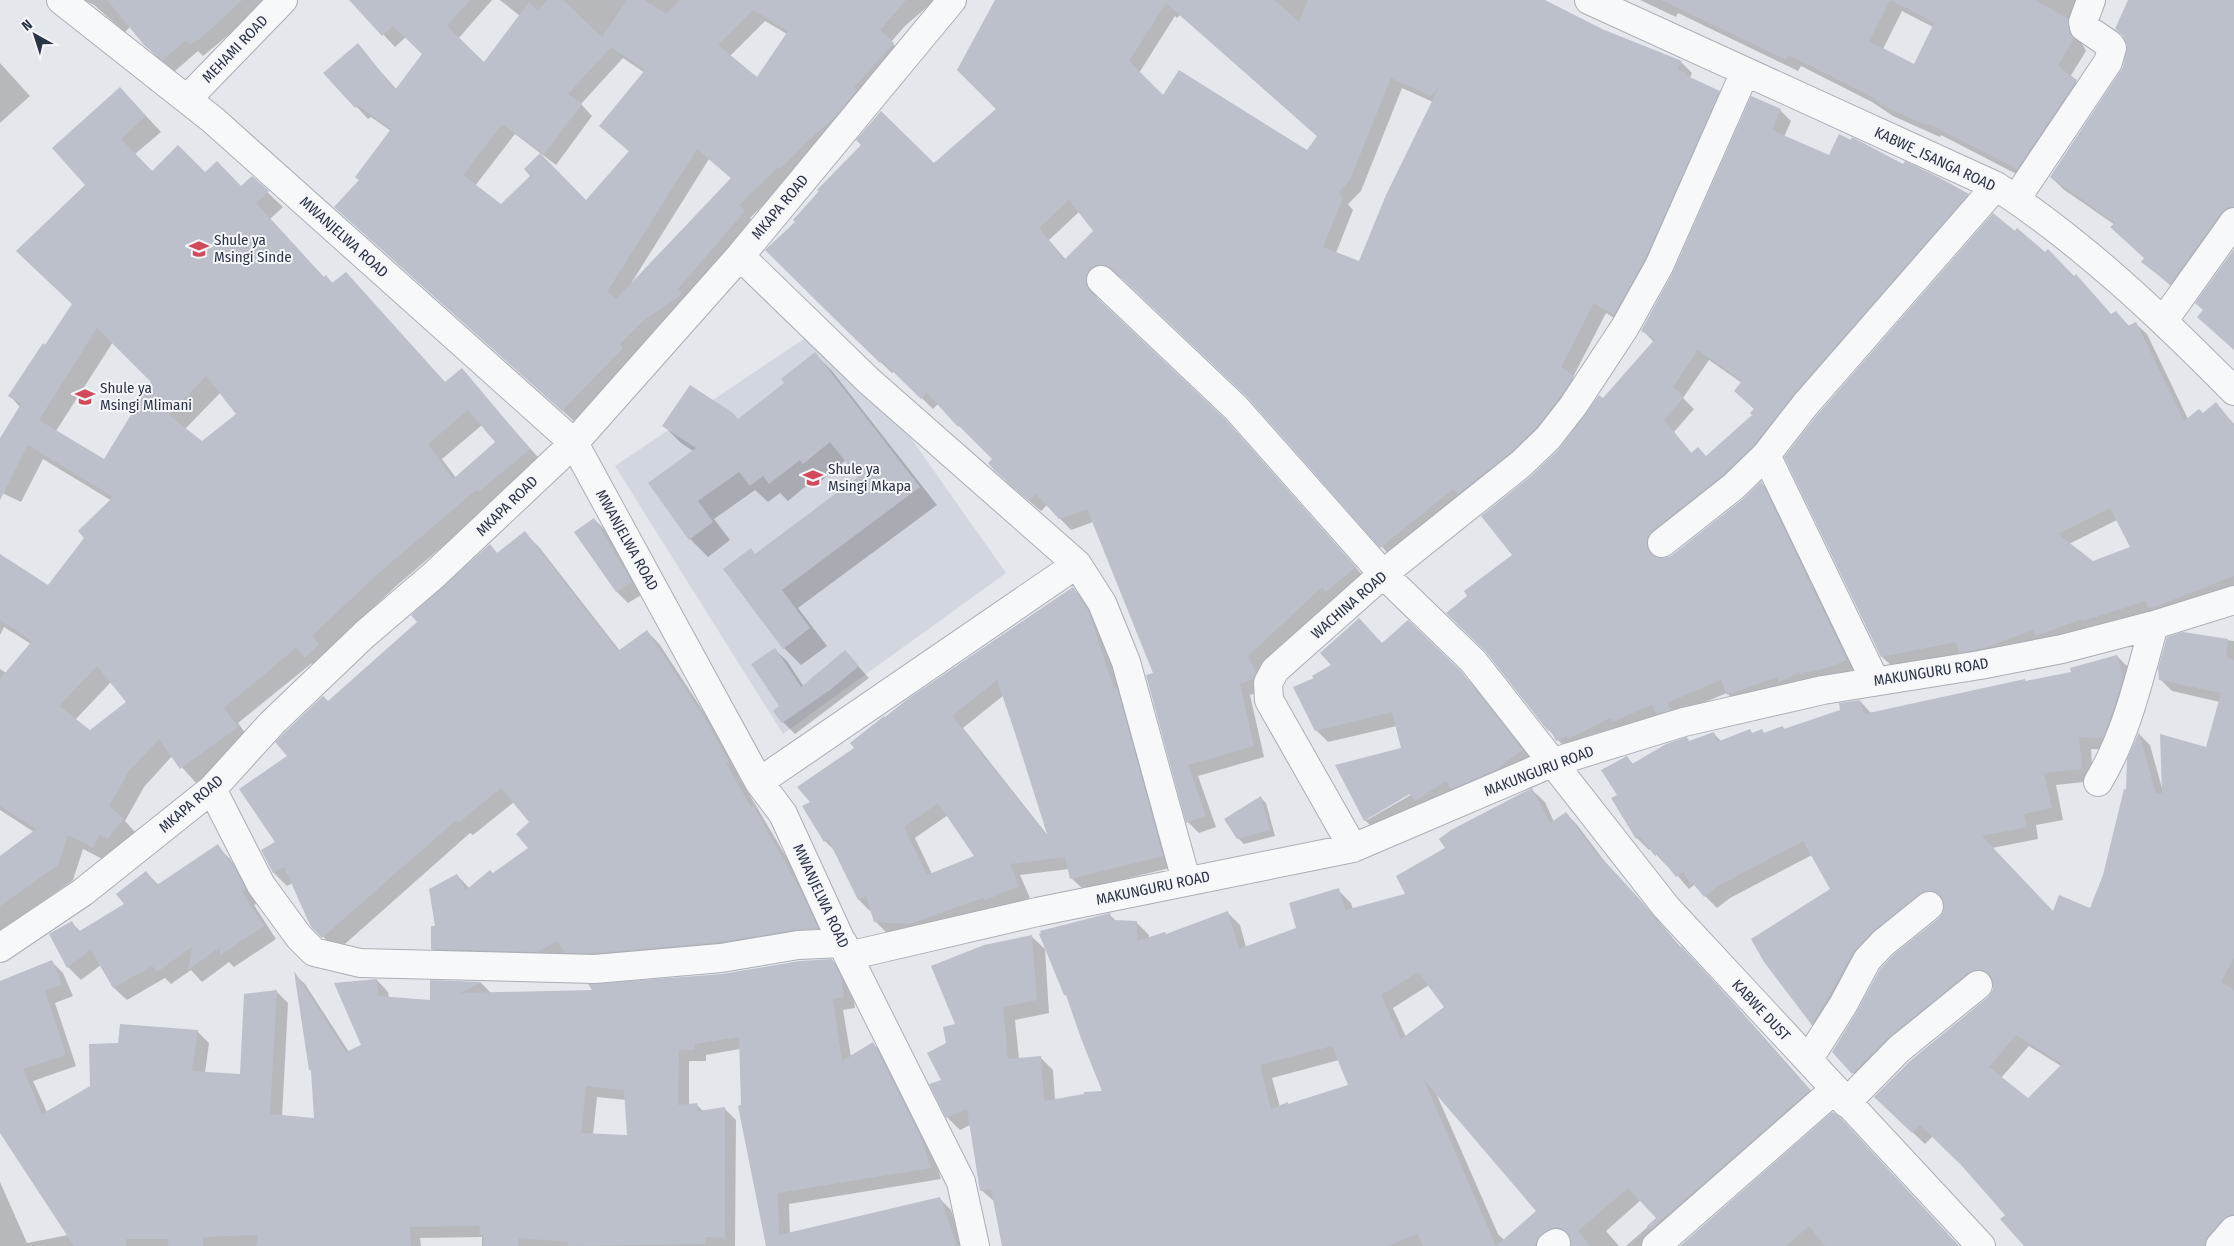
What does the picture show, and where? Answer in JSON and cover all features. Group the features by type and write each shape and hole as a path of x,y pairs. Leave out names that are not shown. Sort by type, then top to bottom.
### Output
{"street":[{"name":"MWANJELWA ROAD","path":"61,0 213,120 574,443 759,782 783,814 846,950 961,1182 975,1246"},
{"name":"MEHAMI ROAD","path":"187,99 283,0"},
{"name":"MKAPA ROAD","path":"0,948 83,892 212,789 279,716 365,634 434,575 574,443 740,256 952,0"},
{"name":"KABWE_ISANGA ROAD","path":"1589,0 2006,193 2080,247 2164,320 2234,391"},
{"path":"1662,543 1733,487 1766,455 1805,405 2006,193 2108,62 2112,48 2084,26 2082,22 2091,0"},
{"name":"WACHINA ROAD","path":"1353,848 1270,700 1268,683 1275,670 1383,574 1521,464 1548,438 1574,406 1625,326 1658,266 1744,72"},
{"path":"2164,320 2234,222"},
{"path":"740,256 869,381 1077,564 1102,604 1126,662 1186,880"},
{"name":"KABWE DUST","path":"1101,280 1236,408 1383,574 1473,661 1666,907 1981,1246"},
{"path":"1766,455 1874,681"},
{"path":"759,782 1077,564"},
{"name":"MAKUNGURU ROAD","path":"212,789 261,885 299,937 314,952 360,963 595,969 721,958 798,945 846,950 1186,880 1353,848 1554,762 1684,722 1823,690 1989,664 2062,649 2154,625 2234,600"},
{"path":"2098,782 2111,760 2127,715 2154,625"},
{"path":"1808,1060 1843,1005 1867,960 1883,943 1929,906"},
{"path":"1656,1246 1978,985"},
{"path":"2220,1246 2234,1230"}],"shaded area":[{"path":"829,322 1006,573 783,734 615,466"}],"building":[{"path":"107,0 242,0 200,39 190,45 186,40 162,60 144,45"},
{"path":"349,0 470,0 447,26 484,62 529,2 538,10 547,0 563,0 602,37 627,0 645,0 666,14 680,0 906,0 880,30 894,43 854,87 857,90 833,119 780,169 778,167 739,205 745,211 678,289 682,294 643,321 620,344 623,348 562,411 334,207 359,180 355,177 391,129 358,106 355,108 323,73 358,43 395,90 422,54 393,26 382,36","holes":["753,10 788,31 757,77 718,45","611,47 645,70 599,126 629,151 586,200 540,153 524,169 530,176 501,204 463,175 502,124 544,154 582,104 568,94","697,149 731,178 616,299 607,292"]},
{"path":"995,0 1274,0 1299,22 1308,0 1545,0 1602,29 1682,61 1678,70 1720,91 1645,259 1614,315 1594,303 1561,367 1574,376 1560,397 1536,428 1511,452 1458,494 1453,489 1380,548 1247,397 1112,269 1105,265 1097,265 1089,270 1086,276 1086,284 1090,291 1225,419 1356,567 1326,592 1322,587 1248,656 1256,673 1253,679 1240,684 1254,746 1188,765 1206,816 1186,823 1146,675 1153,673 1087,509 1059,519 1036,494 1029,501 995,471 988,463 992,459 958,427 927,393 921,399 882,361 880,363 765,250 795,222 793,220 819,191 817,190 861,145 856,140 881,111 934,163 996,109 957,70","holes":["1166,3 1317,136 1307,150 1179,70 1163,95 1129,61","1391,78 1431,96 1439,87 1386,195 1359,261 1323,247 1343,198 1338,193 1350,180","1069,200 1093,231 1064,260 1039,228"]},
{"path":"1661,0 1890,0 1869,41 1914,64 1934,23 1891,0 2036,0 2068,19 2069,30 2074,38 2058,66 2077,80 2017,169 1929,124 1928,126 1879,104 1880,102 1859,90 1788,55 1786,60"},
{"path":"2128,0 2234,0 2234,207 2227,208 2221,213 2170,284 2141,262 2144,258 2110,227 2115,223 2050,177 2123,67 2127,45 2122,35 2115,29"},
{"path":"120,87 146,116 121,139 152,171 178,145 205,172 217,161 241,186 252,176 269,191 256,203 324,277 326,275 332,283 346,272 445,382 462,368 530,449 479,492 476,490 380,572 312,636 319,644 305,658 296,648 224,708 238,727 180,769 159,739 129,771 109,806 124,819 107,839 100,834 93,848 68,835 58,865 0,906 0,856 36,829 0,806 0,679 32,641 0,620 0,554 48,585 84,538 78,531 113,497 28,445 0,500 0,438 21,404 8,396 43,343 45,345 72,304 16,251 85,185 52,148","holes":["97,328 151,382 104,459 39,420","206,376 236,414 202,441 169,415","468,410 495,442 453,479 428,444","97,666 126,702 90,730 59,706"]},
{"path":"1751,96 1781,109 1772,130 1829,155 1839,134 1851,140 1852,137 1903,164 1905,161 1969,194 1793,395 1754,445 1723,475 1652,531 1647,538 1647,546 1650,553 1656,557 1664,558 1671,556 1743,499 1761,481 1847,660 1827,668 1800,674 1800,672 1779,682 1777,677 1727,695 1721,680 1667,703 1671,710 1656,714 1652,705 1612,722 1611,718 1568,739 1567,736 1556,741 1550,729 1548,731 1485,651 1446,613 1467,596 1464,591 1512,555 1481,516 1531,476 1559,449 1599,395 1603,398 1655,339 1641,331 1673,272","holes":["1698,350 1742,381 1734,391 1754,409 1750,413 1752,415 1706,456 1698,447 1691,453 1664,420 1684,397 1673,387"]},
{"path":"1993,213 2015,231 2017,228 2045,252 2048,249 2074,276 2076,274 2111,314 2116,311 2128,326 2136,322 2184,421 2199,409 2203,413 2216,402 2234,425 2234,576 2157,606 2148,608 2146,601 2083,621 2083,619 2035,636 2033,630 1984,648 1959,653 1956,642 1881,657 1784,457 1817,415","holes":["2110,508 2130,547 2093,561 2058,534"]},
{"path":"2234,249 2234,350 2197,317 2203,310 2195,303"},
{"path":"815,352 920,487 782,590 810,628 783,649 723,569 751,548 755,554 858,477 830,442 803,464 800,460 769,484 763,476 750,486 739,472 698,501 713,522 689,540 648,483 696,448 662,426 690,385 733,413 738,419 784,383 781,379"},
{"path":"594,518 632,582 616,592 574,532"},
{"path":"525,531 618,651 647,630 709,725 729,762 726,763 751,807 753,805 802,893 818,928 719,942 595,953 565,953 557,941 537,952 431,949 431,926 435,926 429,889 457,874 466,890 490,870 493,873 528,848 516,834 529,822 501,788 458,823 456,820 322,938 311,927 284,867 273,873 261,850 275,842 239,789 287,756 275,742 323,696 328,701 417,622 411,615 490,544 497,553"},
{"path":"1073,587 1088,610 1114,688 1117,687 1163,856 1070,879 1065,857 1010,864 1019,886 984,901 983,898 909,924 874,922 866,896 858,900 828,839 824,842 802,806 810,802 797,787 854,748 850,743 909,698","holes":["997,680 1014,730 1048,837 952,716","938,803 974,856 927,875 904,827"]},
{"path":"1359,618 1382,643 1408,620 1461,671 1523,750 1495,770 1451,789 1446,781 1415,801 1410,794 1364,821 1335,765 1401,748 1392,712 1315,731 1293,687 1314,678 1312,676 1331,665 1320,653"},
{"path":"2183,632 2228,639 2226,657 2234,660 2234,958 2221,982 2234,990 2234,1214 2222,1220 2208,1236 2205,1246 2024,1246 2000,1219 2005,1215 1962,1166 1920,1125 1912,1133 1874,1097 1910,1061 1988,997 1993,990 1990,975 1983,970 1968,973 1889,1037 1852,1074 1832,1052 1880,969 1894,954 1939,918 1943,912 1944,904 1941,896 1934,891 1920,894 1872,932 1853,953 1812,1025 1764,962 1751,939 1830,889 1803,841 1718,886 1704,897 1693,883 1691,885 1683,872 1676,877 1658,854 1655,856 1639,836 1636,839 1611,798 1617,795 1601,770 1627,756 1632,764 1666,744 1687,737 1689,741 1714,732 1717,742 1750,729 1752,733 1762,729 1764,733 1783,726 1784,729 1840,710 1839,703 1860,700 1864,714 2025,679 2025,681 2071,672 2070,668 2117,655 2123,677 2116,701 2103,738 2079,737 2082,769 2044,773 2052,808 2024,814 2027,827 1982,836 2053,911 2059,895 2090,908 2103,875 2124,789 2126,789 2127,759 2139,732 2156,794 2162,793 2160,734 2206,747 2221,693 2159,680 2158,668 2167,637","holes":["2016,1035 2062,1064 2028,1098 1989,1067"]},
{"path":"775,648 801,687 845,650 859,666 830,690 782,723 773,711 779,706 751,664"},
{"path":"1532,788 1550,823 1566,812 1598,856 1644,904 1679,948 1681,946 1732,1001 1810,1090 1650,1230 1647,1226 1656,1218 1628,1188 1578,1231 1590,1246 1571,1246 1569,1235 1564,1230 1556,1227 1543,1233 1538,1238 1535,1246 1496,1246 1423,1246 1418,1234 1387,1246 1002,1246 991,1189 980,1191 967,1109 946,1118 929,1084 941,1080 927,1053 946,1043 943,1027 955,1024 931,966 984,945 1032,935 1037,1000 1003,1007 1008,1059 1041,1056 1044,1101 1084,1094 1084,1092 1102,1091 1066,995 1064,995 1039,934 1041,933 1040,931 1110,913 1112,920 1137,921 1137,941 1165,932 1166,934 1228,911 1239,949 1296,928 1289,903 1339,888 1345,910 1405,894 1396,876 1445,848 1439,839 1451,830","holes":["1418,972 1444,1007 1401,1039 1381,995","1332,1046 1348,1085 1288,1104 1288,1102 1271,1109 1260,1065","1424,1080 1536,1211 1496,1246"]},
{"path":"1261,796 1270,830 1237,839 1224,819"},
{"path":"218,844 233,865 246,889 242,892 264,926 220,955 220,947 188,970 192,947 157,972 152,966 113,988 91,950 67,968 49,934 72,921 78,932 124,904 116,894 146,871 157,885"},
{"path":"832,959 841,977 844,997 833,999 842,1061 873,1042 921,1138 931,1168 778,1193 779,1235 940,1197 957,1246 766,1246 738,1106 741,1105 739,1037 695,1044 695,1050 679,1050 678,1105 697,1103 698,1111 725,1107 725,1238 705,1237 705,1244 568,1246 568,1242 519,1238 518,1246 483,1246 484,1235 479,1235 480,1226 410,1227 411,1246 256,1246 258,1235 203,1237 203,1246 168,1246 169,1239 126,1239 126,1246 74,1246 0,1133 0,981 52,960 62,984 45,991 66,1055 23,1069 42,1114 90,1086 89,1044 118,1043 120,1024 198,1030 192,1071 240,1074 244,994 277,990 270,1114 314,1118 311,1070 309,1070 294,971 346,1052 361,1045 334,983 377,979 378,996 430,1000 430,980 482,982 460,993 592,990 588,984 722,974 800,961","holes":["586,1086 624,1090 627,1135 581,1133"]},
{"path":"1832,1112 1840,1117 1959,1246 1825,1246 1809,1226 1786,1246 1680,1246"}],"place":[{"name":"Shule ya Msingi Sinde","path":"199,249"},
{"name":"Shule ya Msingi Mlimani","path":"85,397"},
{"name":"Shule ya Msingi Mkapa","path":"813,478"}]}
